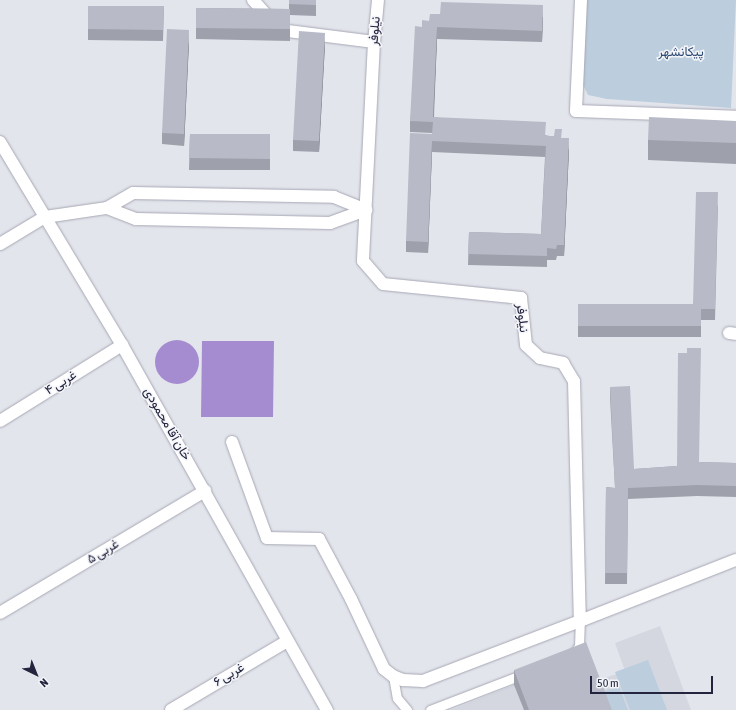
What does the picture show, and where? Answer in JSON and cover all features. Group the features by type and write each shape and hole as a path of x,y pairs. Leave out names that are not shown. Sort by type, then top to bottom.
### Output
{"street":[{"path":"253,0 280,30 374,42"},
{"name":"نیلوفر","path":"378,0 374,42 363,261 382,284 521,298 526,345 540,358 563,363 574,381 580,621"},
{"path":"581,0 576,111 736,117"},
{"name":"خان آقا محمودی","path":"0,142 122,345 327,710"},
{"path":"0,244 45,218 107,208 133,193 334,197 366,210"},
{"path":"107,208 136,219 330,223 366,210"},
{"name":"۴ غربی","path":"0,421 122,345"},
{"path":"232,442 267,538 319,540 351,599 384,669 393,676 403,680 423,682 736,560"},
{"name":"۵ غربی","path":"0,613 205,491"},
{"name":"۶ غربی","path":"171,710 287,641"}],"lane":[{"path":"563,660 573,654 579,646 580,621"},
{"path":"430,710 533,671"},
{"path":"393,676 397,698 407,710"}],"shaded area":[{"path":"177,340 189,344 195,350 199,362 195,374 189,380 177,384 165,380 159,374 155,362 159,350 165,344"},
{"path":"202,341 274,341 273,417 201,417"},
{"path":"660,626 691,710 607,710 596,681 625,671 615,643"},
{"path":"514,685 524,710 451,710"}],"green space":[{"name":"پیکانشهر","path":"586,0 736,0 731,108 607,99 588,95 583,85"},
{"path":"648,660 667,710 630,710 615,672"},
{"path":"619,686 628,710 609,710 602,692"}],"building":[{"path":"289,0 316,0 316,5 289,4"},
{"path":"441,2 543,5 542,31 437,27 433,117 546,122 545,136 554,136 555,129 562,129 561,138 569,138 564,245 557,245 556,249 547,248 547,256 468,254 469,232 541,234 546,146 432,141 428,242 406,241 410,133 432,134 433,122 410,121 415,26 422,27 422,20 429,21 430,14 440,14"},
{"path":"88,6 164,6 163,30 88,29"},
{"path":"196,8 290,9 290,29 196,28"},
{"path":"167,29 189,30 184,134 162,133"},
{"path":"299,31 325,33 319,141 293,140"},
{"path":"649,117 736,121 736,143 648,140"},
{"path":"190,134 270,134 270,159 189,158"},
{"path":"696,192 718,192 715,309 701,309 701,326 578,326 578,304 693,304"},
{"path":"687,348 701,348 699,462 736,463 736,486 697,485 628,488 627,573 605,573 606,487 615,488 610,387 630,386 634,469 677,466 678,353 687,353"},
{"path":"586,642 612,710 529,710 514,670"}]}
